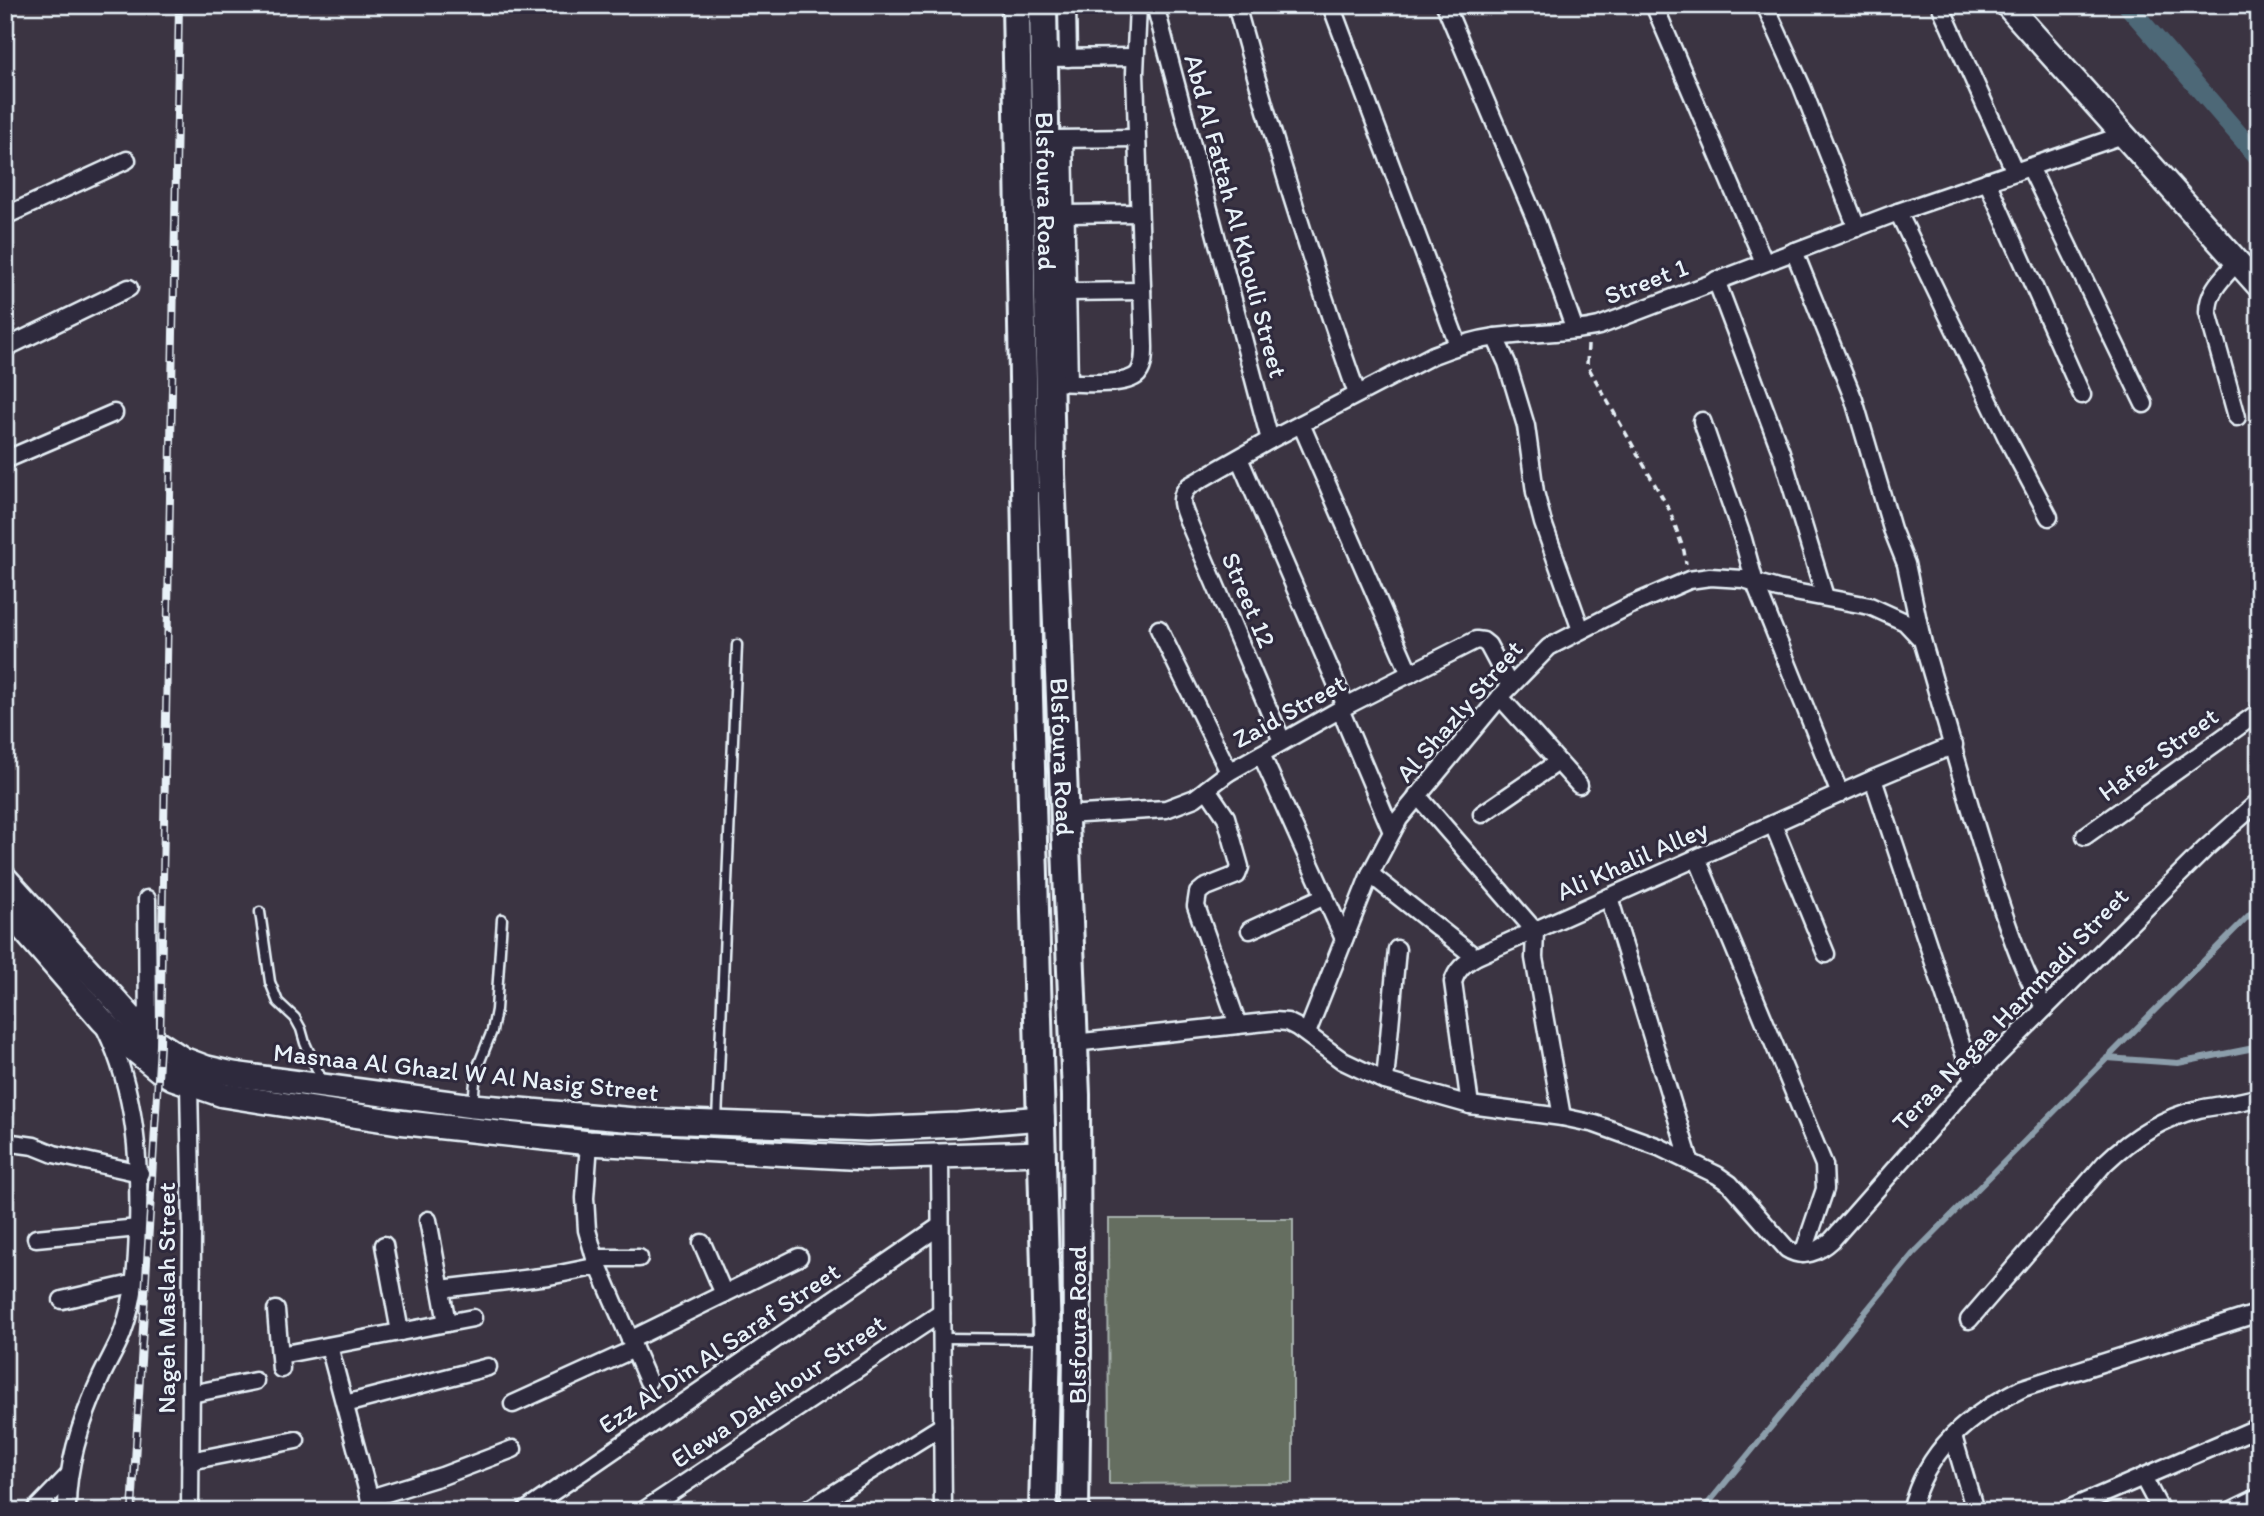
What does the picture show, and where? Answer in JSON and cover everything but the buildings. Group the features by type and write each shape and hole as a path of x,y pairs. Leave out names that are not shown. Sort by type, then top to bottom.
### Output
{"main road":[{"name":"Blsfoura Road","path":"1016,5 1029,697 1047,1339 1043,1511"},
{"name":"Blsfoura Road","path":"1043,5 1056,58 1060,382 1051,474 1074,1043 1077,1197 1075,1511"},
{"path":"2007,5 2259,286"},
{"path":"1029,697 1061,695"},
{"name":"Masnaa Al Ghazl W Al Nasig Street","path":"5,878 148,1036 183,1059 207,1068 233,1074 473,1106 717,1124 867,1129 1042,1118"},
{"name":"Masnaa Al Ghazl W Al Nasig Street","path":"5,908 102,1020 159,1070 189,1085 223,1095 472,1131 589,1143 867,1158 1043,1153"},
{"path":"323,1111 324,1086"},
{"path":"472,1131 473,1106"},
{"path":"716,1150 717,1124"},
{"path":"867,1129 867,1158"}],"street":[{"path":"1067,5 1056,58 1135,57"},
{"path":"1136,138 1055,139 1065,214 1067,292 1060,382 1121,382 1138,374 1142,365 1135,57 1138,5"},
{"name":"Abd Al Fattah Al Khouli Street","path":"1155,5 1270,440"},
{"path":"1236,5 1317,281 1357,394"},
{"path":"1331,5 1458,345"},
{"path":"1445,5 1582,329"},
{"path":"1654,5 1764,262"},
{"path":"1765,5 1802,87 1857,228"},
{"path":"1940,5 2144,404"},
{"name":"Street 1","path":"1196,482 1406,367 1458,345 1495,337 1582,329 1898,212 2123,135"},
{"path":"5,216 127,160"},
{"path":"1987,181 2082,395"},
{"path":"1898,212 2007,438 2049,517"},
{"path":"1065,214 1139,213"},
{"path":"1794,251 1854,400 1884,503 1906,565 1922,640 1985,856 2020,960 2045,1009"},
{"path":"2237,262 2215,286 2208,302 2208,312 2237,417"},
{"path":"1716,280 1781,452 1825,597"},
{"path":"5,348 129,288"},
{"path":"1067,292 1142,291"},
{"path":"1495,337 1507,363 1526,426 1535,492 1543,523 1581,630"},
{"path":"5,460 114,413"},
{"path":"1702,421 1755,583 1840,794"},
{"path":"1301,424 1410,674"},
{"path":"1239,458 1392,832"},
{"name":"Street 12","path":"1196,482 1183,492 1183,508 1282,741"},
{"name":"Al Shazly Street","path":"1307,1033 1370,874 1392,832 1417,795 1505,692 1549,647 1631,605 1689,580 1730,578 1870,606 1905,622 1922,640"},
{"path":"1160,629 1229,772"},
{"name":"Zaid Street","path":"1065,816 1166,809 1181,805 1229,772 1282,741 1476,640 1488,645 1505,692 1558,762 1579,785"},
{"name":"Hafez Street","path":"2085,836 2259,712"},
{"name":"Ali Khalil Alley","path":"1471,1105 1453,982 1456,972 1475,957 1954,745"},
{"path":"1261,754 1344,939"},
{"path":"1482,814 1558,762"},
{"path":"1873,779 1973,1080"},
{"path":"1207,789 1226,817 1240,867 1237,875 1198,893 1196,906 1238,1025"},
{"path":"1417,795 1535,930 1534,958 1562,1117"},
{"name":"Teraa Nagaa Hammadi Street","path":"1803,1254 1814,1252 1832,1240 1973,1080 2205,849 2259,801"},
{"path":"1773,824 1826,954"},
{"path":"1074,1043 1275,1021 1287,1022 1307,1033 1343,1061 1385,1081 1471,1105 1562,1117 1628,1134 1690,1161 1730,1184 1787,1249 1803,1254 1825,1189 1824,1165 1697,858"},
{"path":"1370,874 1475,957"},
{"path":"1250,930 1325,896"},
{"path":"1609,897 1690,1161"},
{"path":"147,899 148,1036"},
{"path":"1385,1081 1397,949"},
{"path":"66,1511 69,1474 83,1423 122,1334 136,1283 140,1173 129,1095 122,1068 102,1020"},
{"name":"Nageh Maslah Street","path":"189,1085 192,1234 190,1511"},
{"path":"1969,1320 2105,1163 2125,1144 2176,1116 2259,1097"},
{"path":"5,1142 34,1146 54,1154 140,1173"},
{"path":"589,1143 585,1214 587,1230 597,1262 648,1381"},
{"path":"940,1157 940,1509"},
{"path":"428,1220 447,1324"},
{"name":"Ezz Al Din Al Saraf Street","path":"525,1511 940,1226"},
{"path":"36,1238 138,1228"},
{"path":"702,1243 724,1294"},
{"path":"384,1245 400,1332"},
{"path":"513,1404 799,1257"},
{"path":"441,1289 549,1276 597,1262 639,1258"},
{"path":"62,1300 136,1283"},
{"path":"276,1310 280,1362 329,1346 473,1318"},
{"name":"Elewa Dahshour Street","path":"643,1511 941,1313"},
{"path":"1912,1511 1920,1481 1929,1464 1974,1416 1998,1401 2024,1388 2259,1313"},
{"path":"329,1346 371,1505 513,1449"},
{"path":"345,1404 488,1367"},
{"path":"191,1394 255,1381"},
{"path":"806,1511 942,1426"},
{"path":"2064,1511 2259,1427"},
{"path":"1953,1436 1975,1511"},
{"path":"190,1461 296,1440"},
{"path":"34,1511 69,1474"},
{"path":"2143,1478 2161,1511"},
{"path":"2230,1511 2259,1497"}],"lane":[{"path":"717,1124 737,645"},
{"path":"260,912 270,982 278,1002 295,1018 301,1029 324,1086"},
{"path":"473,1106 476,1071 492,1031 496,1010 502,919"},
{"path":"942,1338 1047,1339"}],"path":[{"path":"1582,329 1587,365 1670,511 1684,551 1689,580"}],"green space":[{"path":"1108,1219 1293,1219 1293,1483 1109,1484"}],"waterway":[{"path":"2127,5 2259,158"},
{"path":"1702,1511 1913,1254 2259,905"},
{"path":"2107,1058 2178,1063 2259,1047"}],"railway":[{"path":"132,1511 160,1045 179,5"}]}
